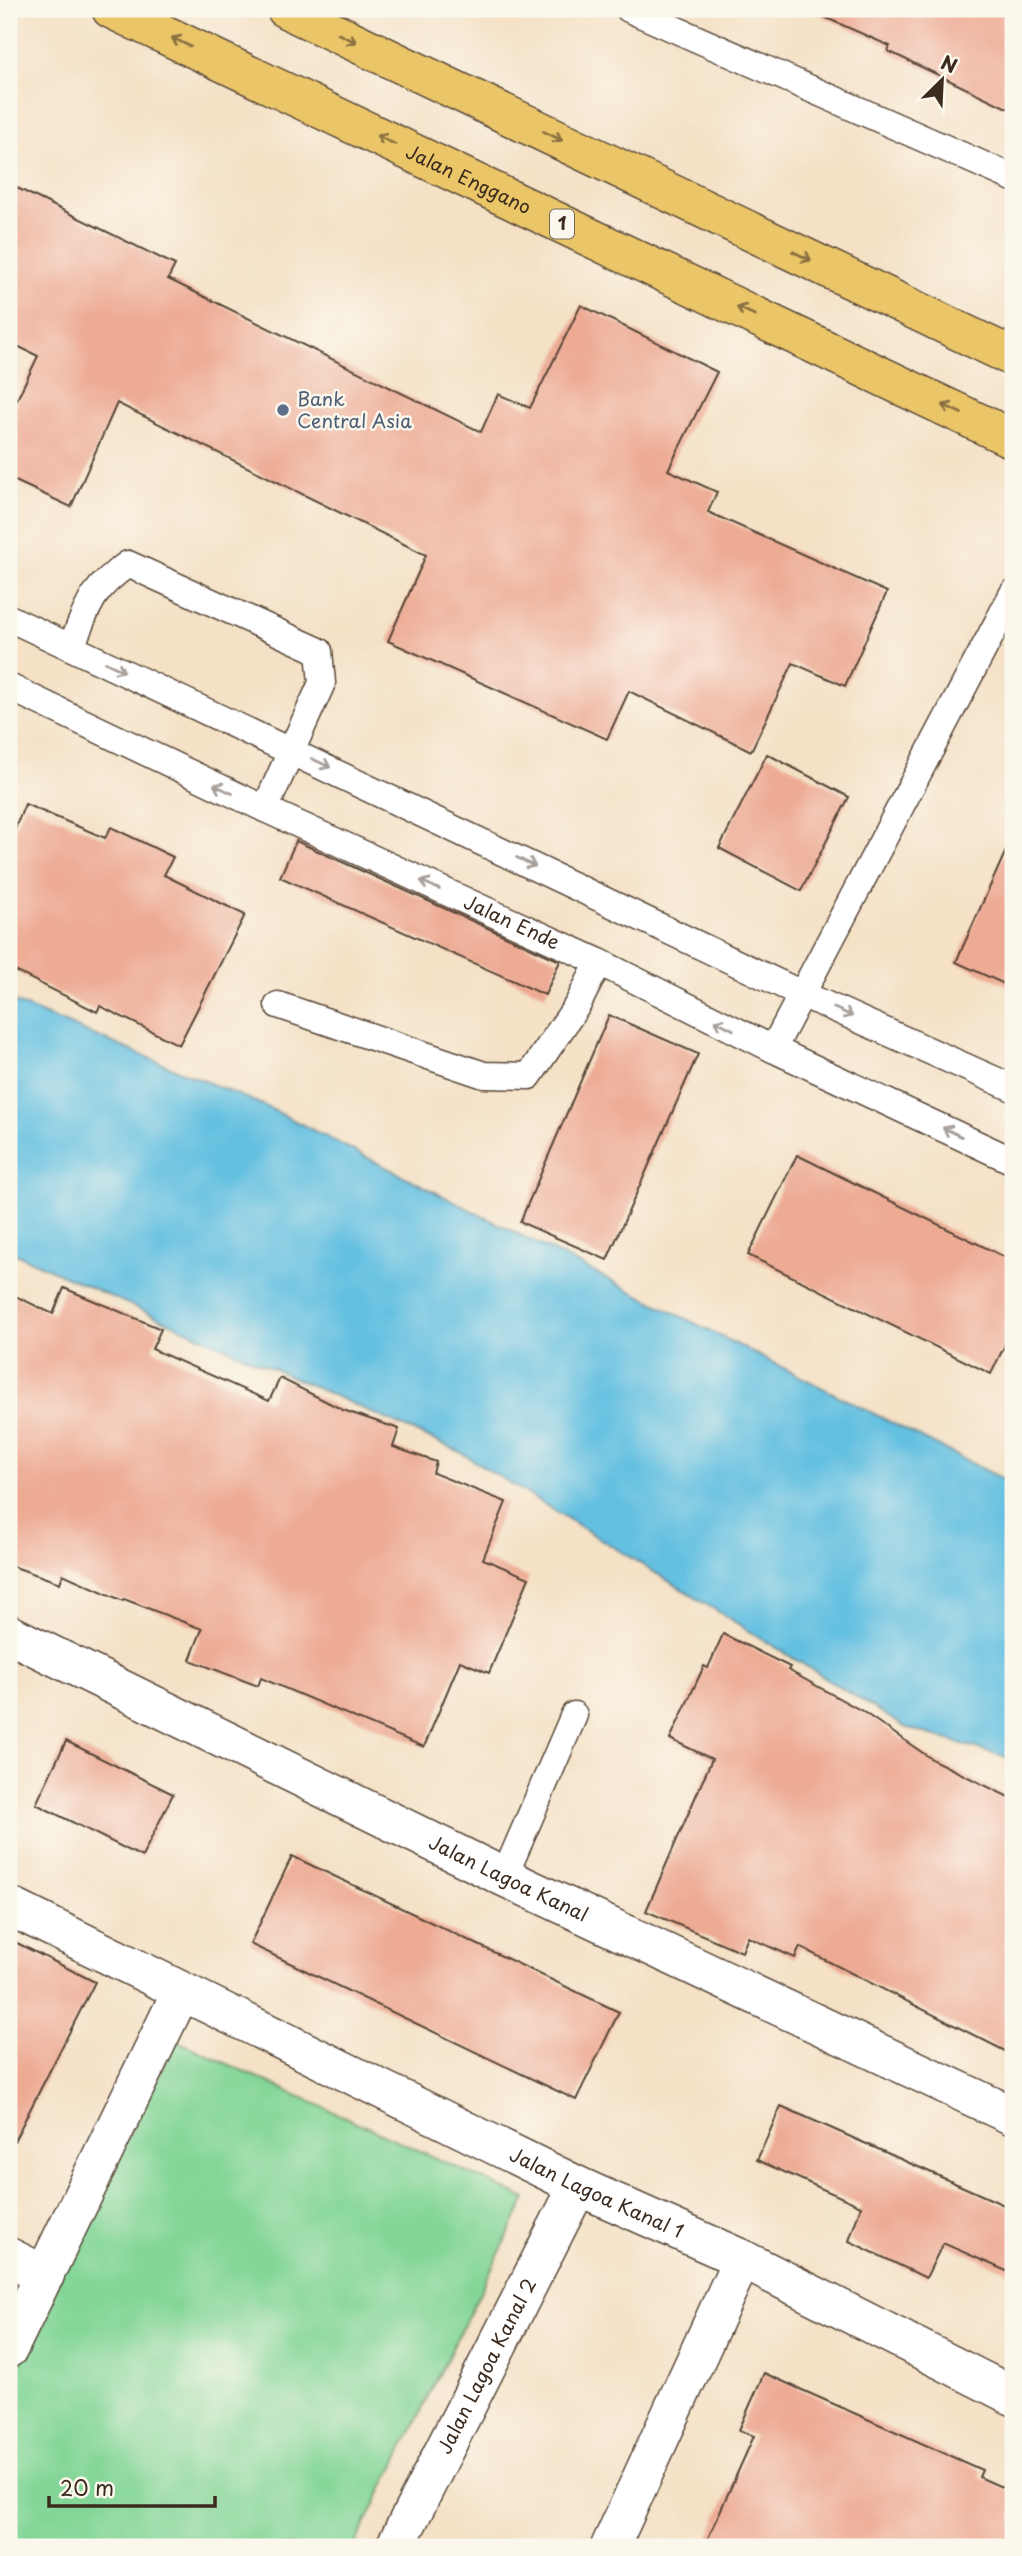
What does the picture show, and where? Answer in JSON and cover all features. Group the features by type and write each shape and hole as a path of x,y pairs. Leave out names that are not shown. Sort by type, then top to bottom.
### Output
{"highway":[{"name":"Jalan Enggano","path":"111,9 1013,439"},
{"path":"286,9 1013,357"}],"street":[{"name":"Jalan Lagoa Kanal","path":"9,1634 504,1877 1013,2116"},
{"name":"Jalan Lagoa Kanal 1","path":"9,1906 578,2186 742,2259 1013,2396"},
{"path":"9,2348 181,1992"},
{"name":"Jalan Lagoa Kanal 2","path":"395,2547 578,2186"},
{"path":"9,2257 45,2274"},
{"path":"610,2547 742,2259"}],"lane":[{"path":"629,9 1013,178"},
{"path":"71,647 88,607 103,581 128,564 319,651 322,683 265,809"},
{"path":"773,1049 804,995 1013,593"},
{"path":"9,618 291,749 804,995 1013,1088"},
{"name":"Jalan Ende","path":"9,687 265,809 599,962 773,1049 1013,1161"},
{"path":"278,1005 484,1075 529,1076 578,1004 599,962"},
{"path":"504,1877 574,1715"}],"green space":[{"path":"175,2040 526,2199 354,2547 9,2547 9,2382"}],"water":[{"path":"9,1000 265,1106 1013,1484 1013,1759 905,1727 458,1451 9,1251"}],"building":[{"path":"806,9 1013,9 1013,111 888,51 890,46"},
{"path":"9,184 175,265 168,279 481,432 498,394 530,408 581,305 717,372 668,470 717,492 708,512 887,592 845,686 793,663 751,751 629,691 607,739 388,641 426,555 117,403 71,507 9,478 9,416 38,356 9,342"},
{"path":"767,754 849,797 801,891 719,848"},
{"path":"25,804 105,838 111,827 173,857 164,875 245,915 179,1045 100,1006 97,1012 9,968 9,843"},
{"path":"1013,835 1013,988 956,962"},
{"path":"296,841 560,961 545,995 280,877"},
{"path":"609,1015 698,1054 607,1260 520,1222"},
{"path":"797,1155 1013,1261 1013,1328 991,1374 748,1255"},
{"path":"64,1288 161,1329 152,1349 269,1401 280,1378 343,1410 399,1429 393,1447 436,1462 433,1473 506,1502 483,1559 529,1578 489,1673 460,1661 424,1747 261,1678 258,1686 190,1660 202,1629 124,1599 123,1601 63,1574 60,1583 9,1565 9,1293 53,1314"},
{"path":"723,1634 790,1667 788,1670 862,1711 933,1760 1013,1799 1013,2055 800,1947 795,1958 748,1937 742,1952 646,1911 712,1759 670,1739 704,1666 708,1668"},
{"path":"66,1741 173,1794 142,1857 36,1804"},
{"path":"292,1856 619,2012 576,2100 250,1944"},
{"path":"9,1939 95,1982 9,2151"},
{"path":"781,2106 1013,2209 1013,2274 943,2243 926,2278 849,2241 861,2206 757,2160"},
{"path":"764,2373 982,2470 979,2477 1013,2492 1013,2547 704,2547 754,2436 739,2430"}],"place":[{"name":"Bank Central Asia","path":"283,410"}]}
